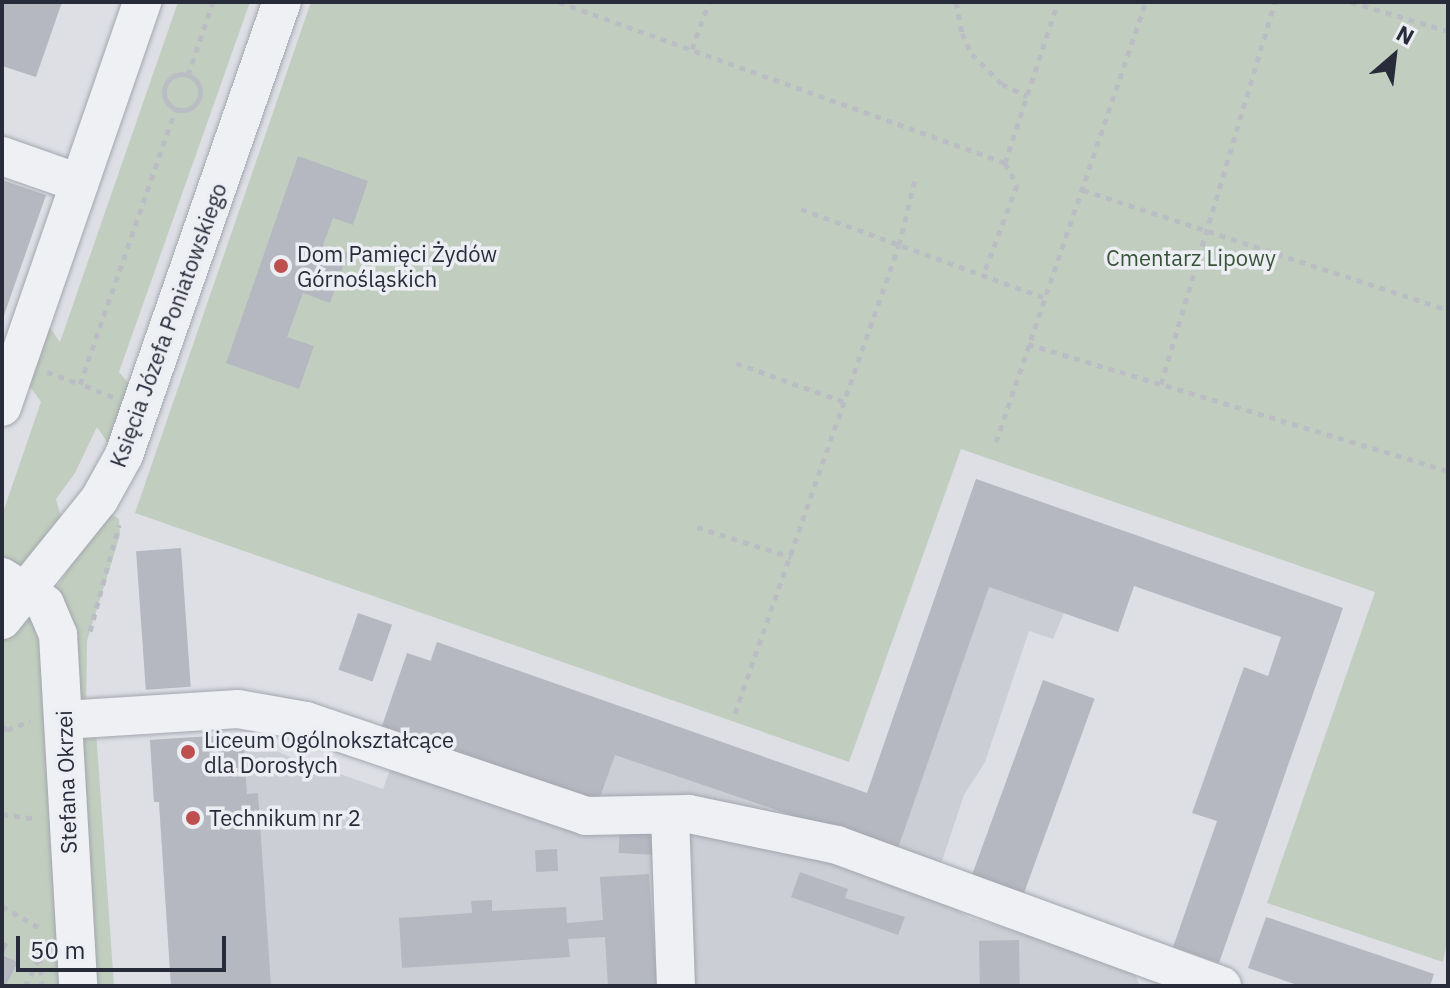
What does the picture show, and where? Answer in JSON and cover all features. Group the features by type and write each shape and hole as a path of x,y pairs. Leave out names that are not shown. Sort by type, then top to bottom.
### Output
{"street":[{"path":"2,407 142,2"},
{"name":"Księcia Józefa Poniatowskiego","path":"2,620 14,583 99,500 124,455 282,2"},
{"path":"2,156 79,183"},
{"name":"Stefana Okrzei","path":"14,583 45,604 58,635 49,720 78,986"},
{"path":"49,720 238,709 306,721 586,816 670,815 837,845 1151,973 1222,986"},
{"path":"670,815 676,986"}],"path":[{"path":"188,75 213,2"},
{"path":"559,2 1005,163 1017,185 983,276"},
{"path":"692,49 709,2"},
{"path":"956,2 972,54 1002,84 1027,96"},
{"path":"1005,163 1058,2"},
{"path":"996,442 1146,2"},
{"path":"1161,384 1204,229 1275,2"},
{"path":"1351,2 1448,31"},
{"path":"177,75 188,75 198,83 200,95 194,106 176,109 167,103 165,86 177,75"},
{"path":"128,402 80,384 176,109"},
{"path":"735,713 899,245 916,175"},
{"path":"1083,190 1448,310"},
{"path":"801,209 1043,297"},
{"path":"1028,344 1448,471"},
{"path":"736,363 845,402"},
{"path":"697,527 791,557"},
{"path":"2,727 7,730 49,720"},
{"path":"2,814 36,819"},
{"path":"2,906 41,924 42,986"},
{"path":"25,986 40,956"}],"shaded area":[{"path":"976,479 1150,540 1118,632 1064,613 1053,639 1029,631 985,762 964,795 931,894 970,918 1094,951 1135,974 1140,986 171,986 159,802 154,802 150,740 243,734 285,755 383,789 437,642 867,793"}],"green space":[{"path":"178,2 250,2 119,372 135,391 111,448 97,427 75,473 56,499 63,524 23,567 2,559 2,515 41,402 26,381 48,325 60,342"},
{"name":"Cmentarz Lipowy","path":"311,2 1448,2 1448,937 1443,962 1267,903 1375,592 961,449 849,762 135,513"},
{"path":"105,510 119,519 120,535 87,641 86,716 71,703 52,595"},
{"path":"26,607 46,639 49,727 95,716 114,986 6,986 18,962 2,954 2,635"}],"building":[{"path":"2,2 62,2 36,77 2,66"},
{"path":"298,156 368,181 353,225 333,218 323,245 348,253 330,303 303,293 287,337 314,346 299,389 226,363"},
{"path":"2,180 46,195 2,321"},
{"path":"976,479 1343,608 1219,963 1173,947 1217,821 1192,813 1244,667 1268,676 1281,637 1134,586 1118,632 989,587 897,851 615,755 599,800 382,726 407,653 431,661 437,642 867,793"},
{"path":"181,548 191,687 146,690 136,551"},
{"path":"358,613 392,625 373,681 338,670"},
{"path":"1043,680 1095,699 1023,896 971,877"},
{"path":"243,734 247,794 258,793 271,986 171,986 159,802 154,802 150,740"},
{"path":"620,827 659,829 658,855 619,853"},
{"path":"557,849 558,871 536,872 535,850"},
{"path":"800,872 848,889 845,898 905,917 898,935 791,897"},
{"path":"649,874 657,986 608,986 605,937 568,939 570,957 402,968 399,918 472,913 471,901 492,900 492,911 566,907 567,923 603,920 600,877"},
{"path":"1266,917 1434,974 1430,986 1300,986 1248,968"},
{"path":"1019,940 1020,986 980,986 979,941"},
{"path":"2,941 8,944 3,955 18,962 6,986 2,986"}],"place":[{"name":"Dom Pamięci Żydów Górnośląskich","path":"281,266"},
{"name":"Liceum Ogólnokształcące dla Dorosłych","path":"188,752"},
{"name":"Technikum nr 2","path":"193,818"}]}
